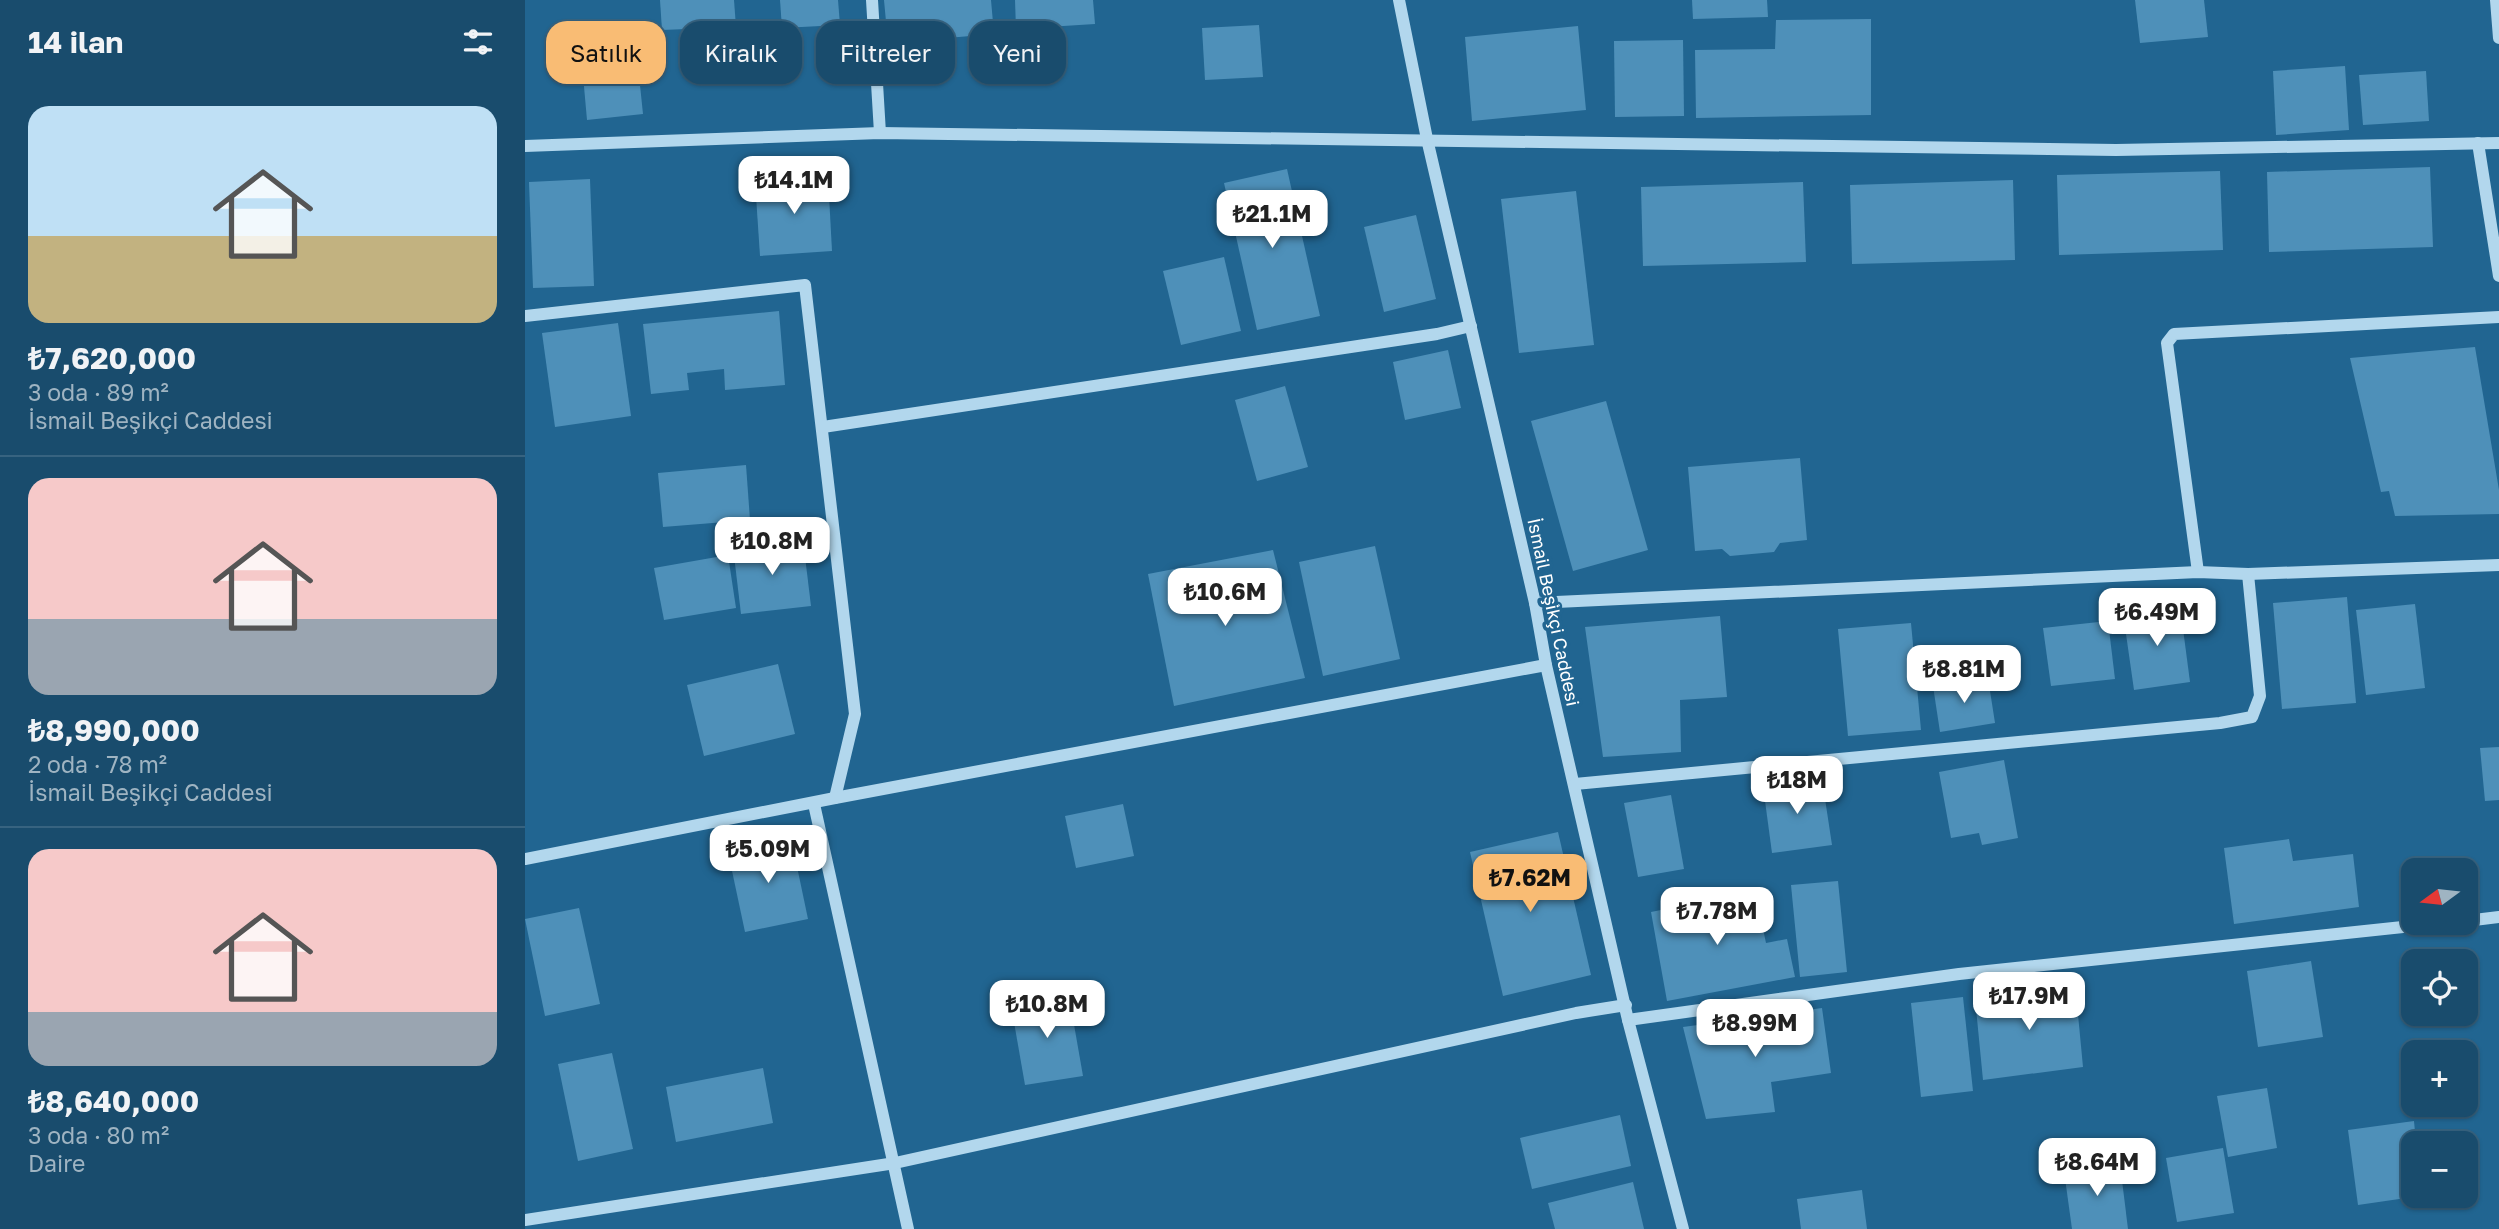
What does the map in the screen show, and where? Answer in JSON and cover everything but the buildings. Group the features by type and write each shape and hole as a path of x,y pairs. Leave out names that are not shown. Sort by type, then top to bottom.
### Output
{"street":[{"path":"872,0 880,133"},
{"name":"İsmail Beşikçi Caddesi","path":"1399,0 1427,139 1535,603 1546,665 1629,1020 1683,1229"},
{"path":"2496,0 2499,38"},
{"path":"525,146 880,133 2116,150 2499,143"},
{"path":"2478,143 2499,276"},
{"path":"525,316 805,285 855,714 835,798"},
{"path":"2199,572 2167,343 2174,334 2499,317"},
{"path":"823,427 1437,334 1471,326"},
{"path":"1535,603 2199,572 2248,574 2499,565"},
{"path":"1575,784 2206,724 2252,717 2260,695 2248,574"},
{"path":"525,859 1546,665"},
{"path":"814,804 908,1229"},
{"path":"2478,920 2499,917"},
{"path":"1629,1020 1959,974 2401,927"},
{"path":"525,1220 895,1163 1626,1004"}]}
